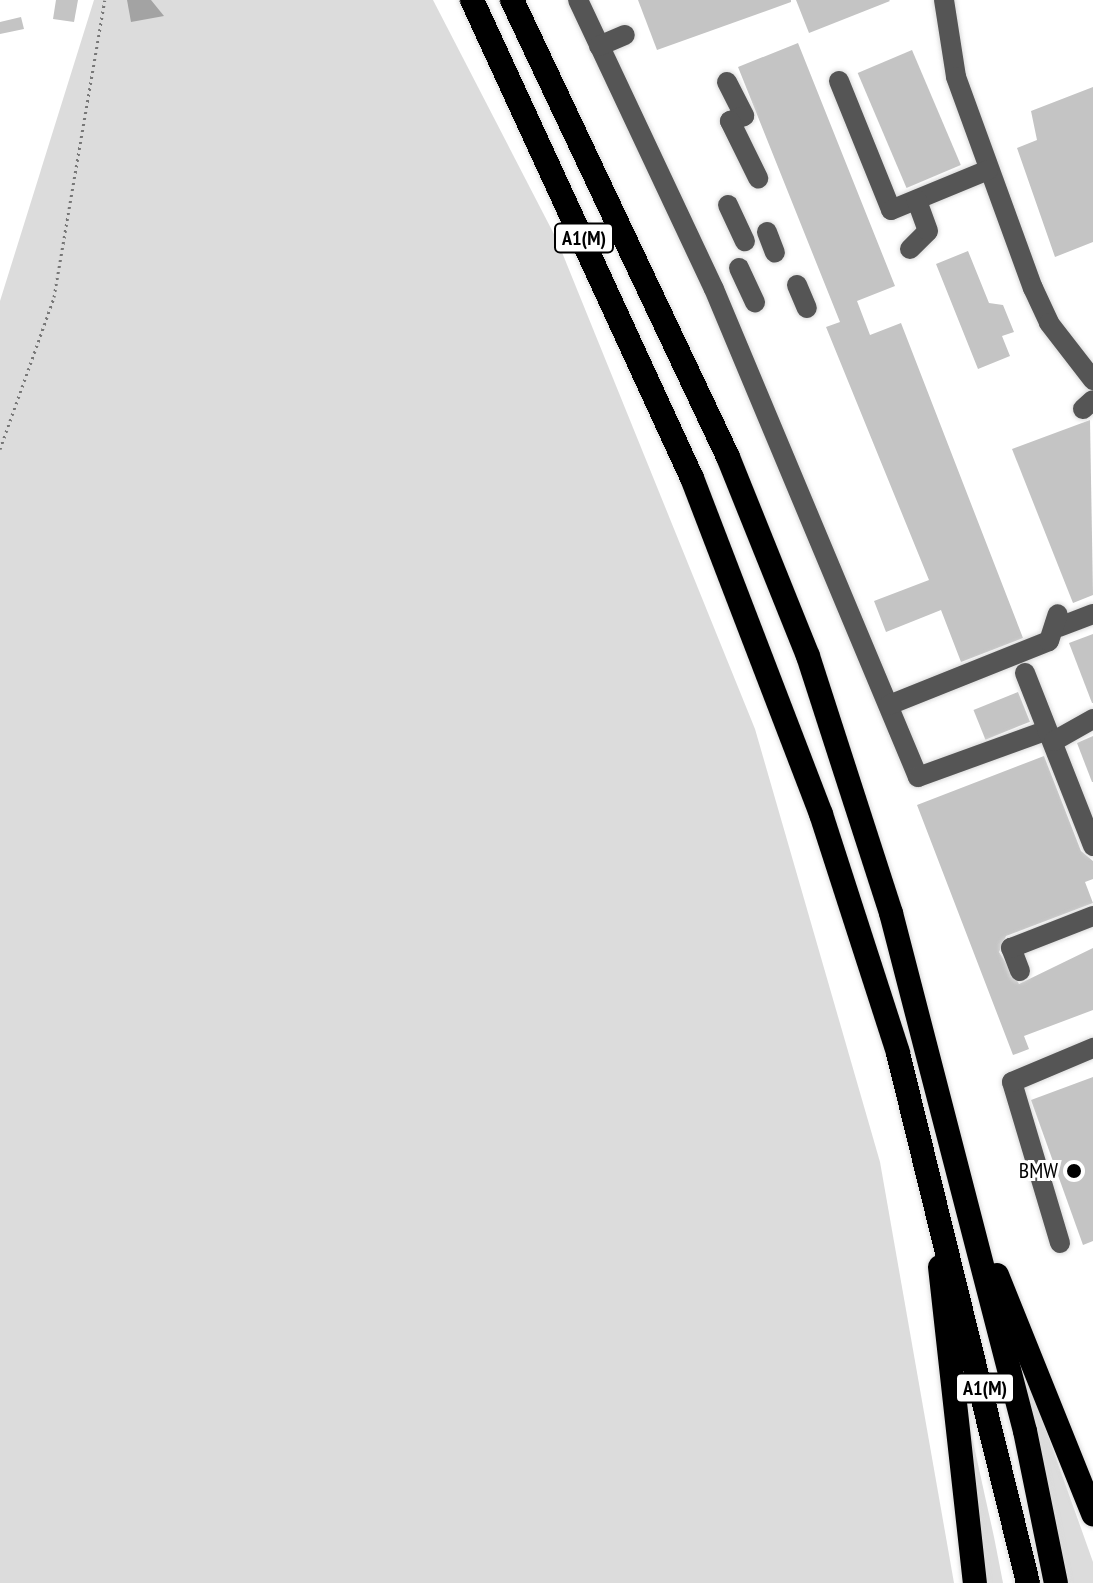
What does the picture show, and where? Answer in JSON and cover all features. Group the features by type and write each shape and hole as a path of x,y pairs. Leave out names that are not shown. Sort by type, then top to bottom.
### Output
{"highway":[{"name":"A1(M)","path":"472,0 680,449 773,679 898,1053 1028,1583"},
{"name":"A1(M)","path":"512,0 728,457 808,656 891,913 975,1230 1056,1583"},
{"name":"A1(M)","path":"933,1195 975,1583"},
{"name":"A1(M)","path":"975,1230 1034,1352 1093,1514"}],"lane":[{"path":"578,0 714,289 918,777 1050,736 1093,719"},
{"path":"944,0 956,77 988,170 1049,323 1093,380"},
{"path":"599,46 625,35"},
{"path":"839,81 891,210 988,170"},
{"path":"727,82 744,116 730,121 758,178"},
{"path":"910,249 928,231 917,200"},
{"path":"728,205 745,241"},
{"path":"767,232 775,253"},
{"path":"714,289 741,274 755,303"},
{"path":"797,285 807,308"},
{"path":"889,705 1049,641 1058,620 1093,614"},
{"path":"1025,673 1093,846"},
{"path":"1020,971 1011,948 1093,916"},
{"path":"1060,1243 1012,1082 1093,1048"}],"path":[{"path":"0,449 54,297 105,0"}],"shaded area":[{"path":"94,0 433,0 557,240 755,729 880,1162 954,1583 0,1583 0,301"},
{"path":"127,0 151,0 164,16 131,22"},
{"path":"952,1347 994,1537 1003,1583 982,1583"},
{"path":"1020,1357 1093,1562 1093,1583 1067,1583"}],"building":[{"path":"56,0 78,0 74,22 53,19"},
{"path":"638,0 791,0 791,2 657,50"},
{"path":"796,0 889,0 890,1 809,33"},
{"path":"21,17 24,29 0,34 0,22"},
{"path":"798,43 895,286 857,301 870,335 901,323 1023,638 961,662 941,610 886,632 874,601 929,580 826,327 840,322 738,67"},
{"path":"912,50 961,165 907,188 858,73"},
{"path":"1093,87 1093,242 1055,257 1017,148 1037,140 1031,111"},
{"path":"968,251 989,303 1003,305 1014,332 1002,336 1010,356 978,369 936,264"},
{"path":"1090,420 1093,595 1073,603 1012,449"},
{"path":"1093,634 1093,703 1092,703 1069,643"},
{"path":"1018,692 1030,722 985,740 973,710"},
{"path":"1093,736 1093,782 1092,782 1077,743"},
{"path":"1044,756 1081,851 1093,861 1093,879 1085,882 1093,903 1006,936 999,952 1019,984 1093,948 1093,1010 1024,1036 1029,1049 1013,1055 917,805"},
{"name":"BMW","path":"1093,1077 1093,1241 1083,1245 1031,1100"}],"place":[{"name":"BMW","path":"1074,1171"}]}
